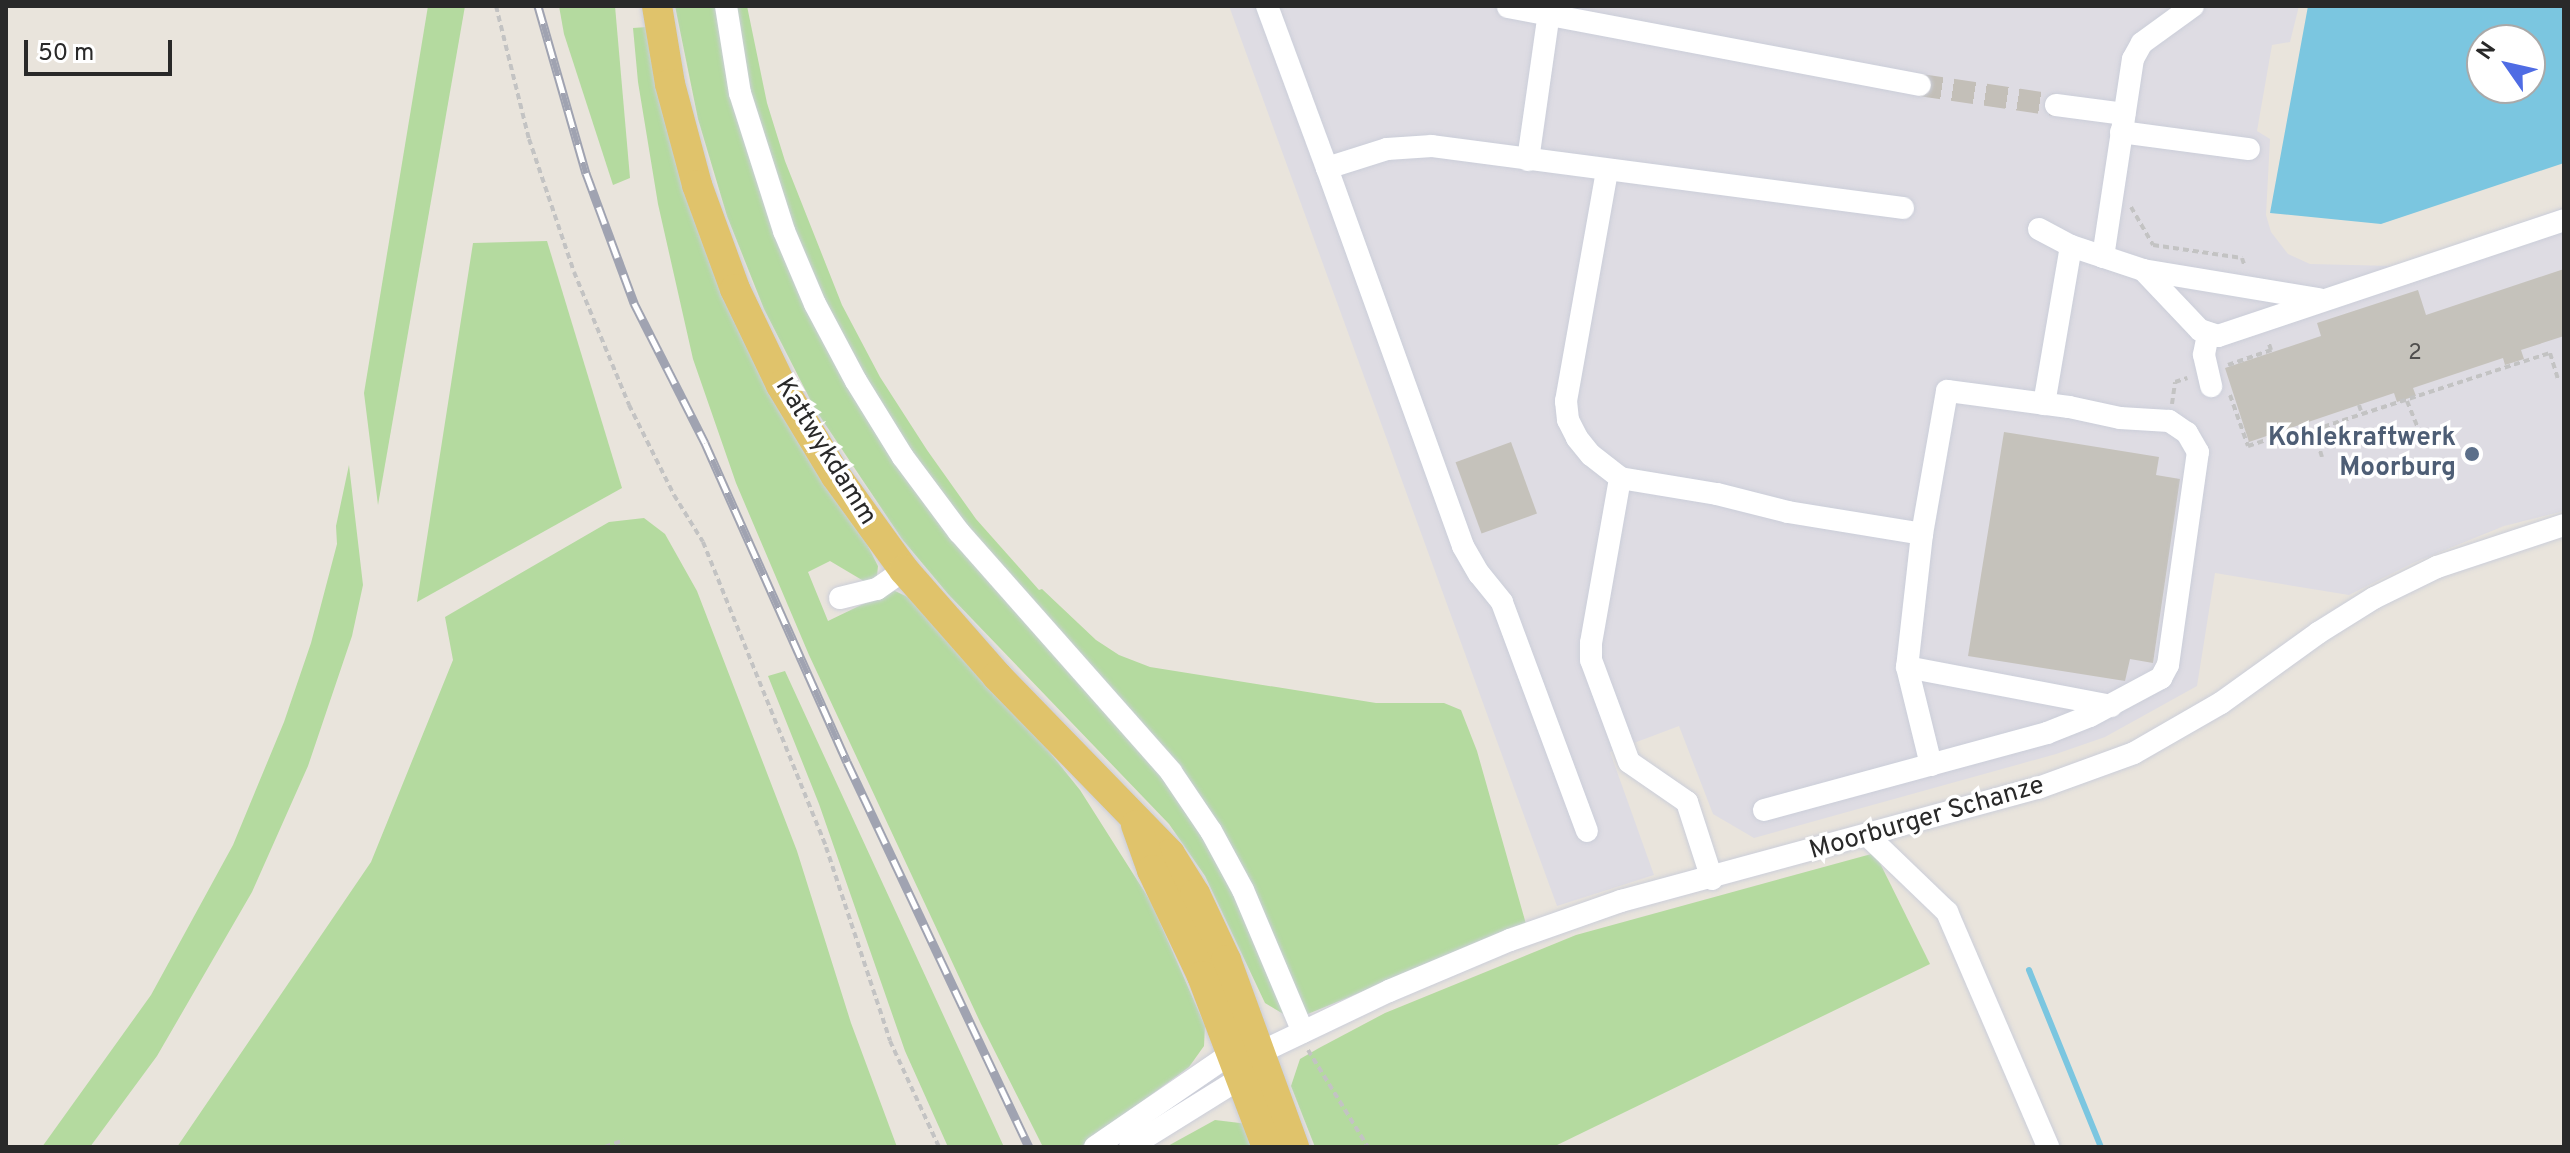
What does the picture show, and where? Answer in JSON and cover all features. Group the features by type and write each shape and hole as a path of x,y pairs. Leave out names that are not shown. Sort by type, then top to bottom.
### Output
{"main road":[{"name":"Kattwykdamm","path":"657,6 683,138 735,289 808,432 904,570 997,676 1170,854 1195,894 1226,960 1245,1061"},
{"path":"1245,1061 1267,1147"},
{"path":"1245,1061 1294,1147"}],"street":[{"path":"726,6 740,93 765,178 815,304 856,381 903,457 959,532 1171,772 1211,831 1243,890 1303,1032"},
{"path":"1267,6 1463,546 1479,574 1502,602 1587,831"},
{"path":"2103,257 2133,59 2142,43 2193,6"},
{"path":"1508,7 1549,10 1920,85"},
{"path":"1528,160 1549,10"},
{"path":"2056,105 2122,123 2249,149"},
{"path":"1327,168 1409,146 1903,208"},
{"path":"1607,171 1566,401 1568,420 1591,455 1620,478 1717,494 1788,512 1922,534"},
{"path":"2143,270 2179,311 2208,334 2229,334 2564,220"},
{"path":"2039,229 2071,246 2143,270 2323,300"},
{"path":"2044,404 2071,246"},
{"path":"2208,334 2204,349 2216,383"},
{"path":"1764,810 1931,765 2047,733 2111,706 2161,678 2168,665 2198,452 2187,433 2169,421 2120,418 1947,391 1922,534 1907,667 1931,765"},
{"path":"1620,478 1591,643 1591,660 1629,762 1687,802 1712,879"},
{"name":"Moorburger Schanze","path":"1245,1061 1389,991 1510,940 1621,901 1712,879 2038,788 2134,753 2221,703 2374,598 2437,567 2564,525"},
{"path":"840,598 877,589 904,570"},
{"path":"1907,667 2111,706"},
{"path":"1868,836 1947,912 2048,1147"},
{"path":"1095,1147 1245,1061"},
{"path":"1130,1147 1245,1061"}],"path":[{"path":"496,6 529,139 574,272 629,405 674,495 703,542 826,847 890,1041 939,1147"},
{"path":"2125,196 2153,245 2242,258 2251,288"},
{"path":"2169,421 2175,382 2216,383 2271,350 2262,322"},
{"path":"2216,383 2248,446 2285,434 2314,430 2550,353 2558,379"},
{"path":"2497,360 2500,369"},
{"path":"2453,374 2456,384"},
{"path":"2432,382 2435,391"},
{"path":"2407,400 2417,426"},
{"path":"2359,405 2362,414"},
{"path":"2314,430 2322,457"},
{"path":"1303,1032 1310,1055 1368,1147"},
{"path":"605,1147 624,1140"}],"shaded area":[{"name":"Kohlekraftwerk Moorburg","path":"1229,6 2299,6 2290,42 2272,45 2257,131 2270,139 2266,215 2271,232 2288,254 2310,264 2393,266 2564,208 2564,511 2504,526 2413,563 2349,595 2215,573 2197,686 2105,737 2056,754 1754,838 1713,814 1679,726 1610,752 1654,875 1557,906"}],"green space":[{"path":"428,6 465,6 378,505 364,393"},
{"path":"559,6 615,6 630,178 613,185 564,34"},
{"path":"675,6 747,6 767,103 785,161 842,305 880,377 927,450 976,519 1039,590 1042,589 1096,640 1119,655 1150,667 1376,703 1444,703 1461,710 1477,751 1526,924 1303,1016 1208,835 1285,1015 1265,1003 1205,876 1169,824 948,594 902,539 815,409 764,309 727,216 698,119"},
{"path":"647,27 681,178 878,566 877,576 867,583 830,561 808,572 828,621 888,592 895,591 912,599 1035,734 1080,790 1151,902 1205,1026 1204,1046 1189,1067 1080,1147 1043,1147 981,1024 809,655 736,483 693,359 658,204 638,82 633,28"},
{"path":"547,241 622,488 417,602 473,243"},
{"path":"349,465 363,585 352,636 308,766 252,892 157,1056 90,1147 42,1147 151,995 233,845 284,722 311,643 337,544 336,526"},
{"path":"644,518 665,534 697,591 797,851 851,1023 897,1147 177,1147 371,862 453,660 445,617 609,522"},
{"path":"785,671 1004,1147 948,1147 905,1051 819,804 768,676"},
{"path":"1875,853 1930,964 1553,1147 1315,1147 1291,1086 1300,1059 1385,1013 1576,935"},
{"path":"1215,1120 1248,1124 1259,1147 1166,1147"}],"water":[{"path":"2308,6 2564,6 2564,163 2381,224 2270,213"}],"building":[{"path":"2564,269 2564,336 2521,350 2524,359 2505,365 2503,358 2413,388 2416,396 2397,402 2394,393 2249,442 2225,368 2321,336 2317,323 2418,290 2426,315"},
{"path":"2004,432 2159,457 2156,475 2180,479 2153,663 2130,659 2125,681 1968,656"},
{"path":"1511,442 1537,513 1482,534 1456,462"}],"waterway":[{"path":"2029,970 2101,1147"}],"tunnel":[{"path":"1920,85 2056,105"}],"railway":[{"path":"538,6 586,173 634,303 705,443 847,762 1029,1147"}],"place":[{"name":"Kohlekraftwerk Moorburg","path":"2472,454"}]}
